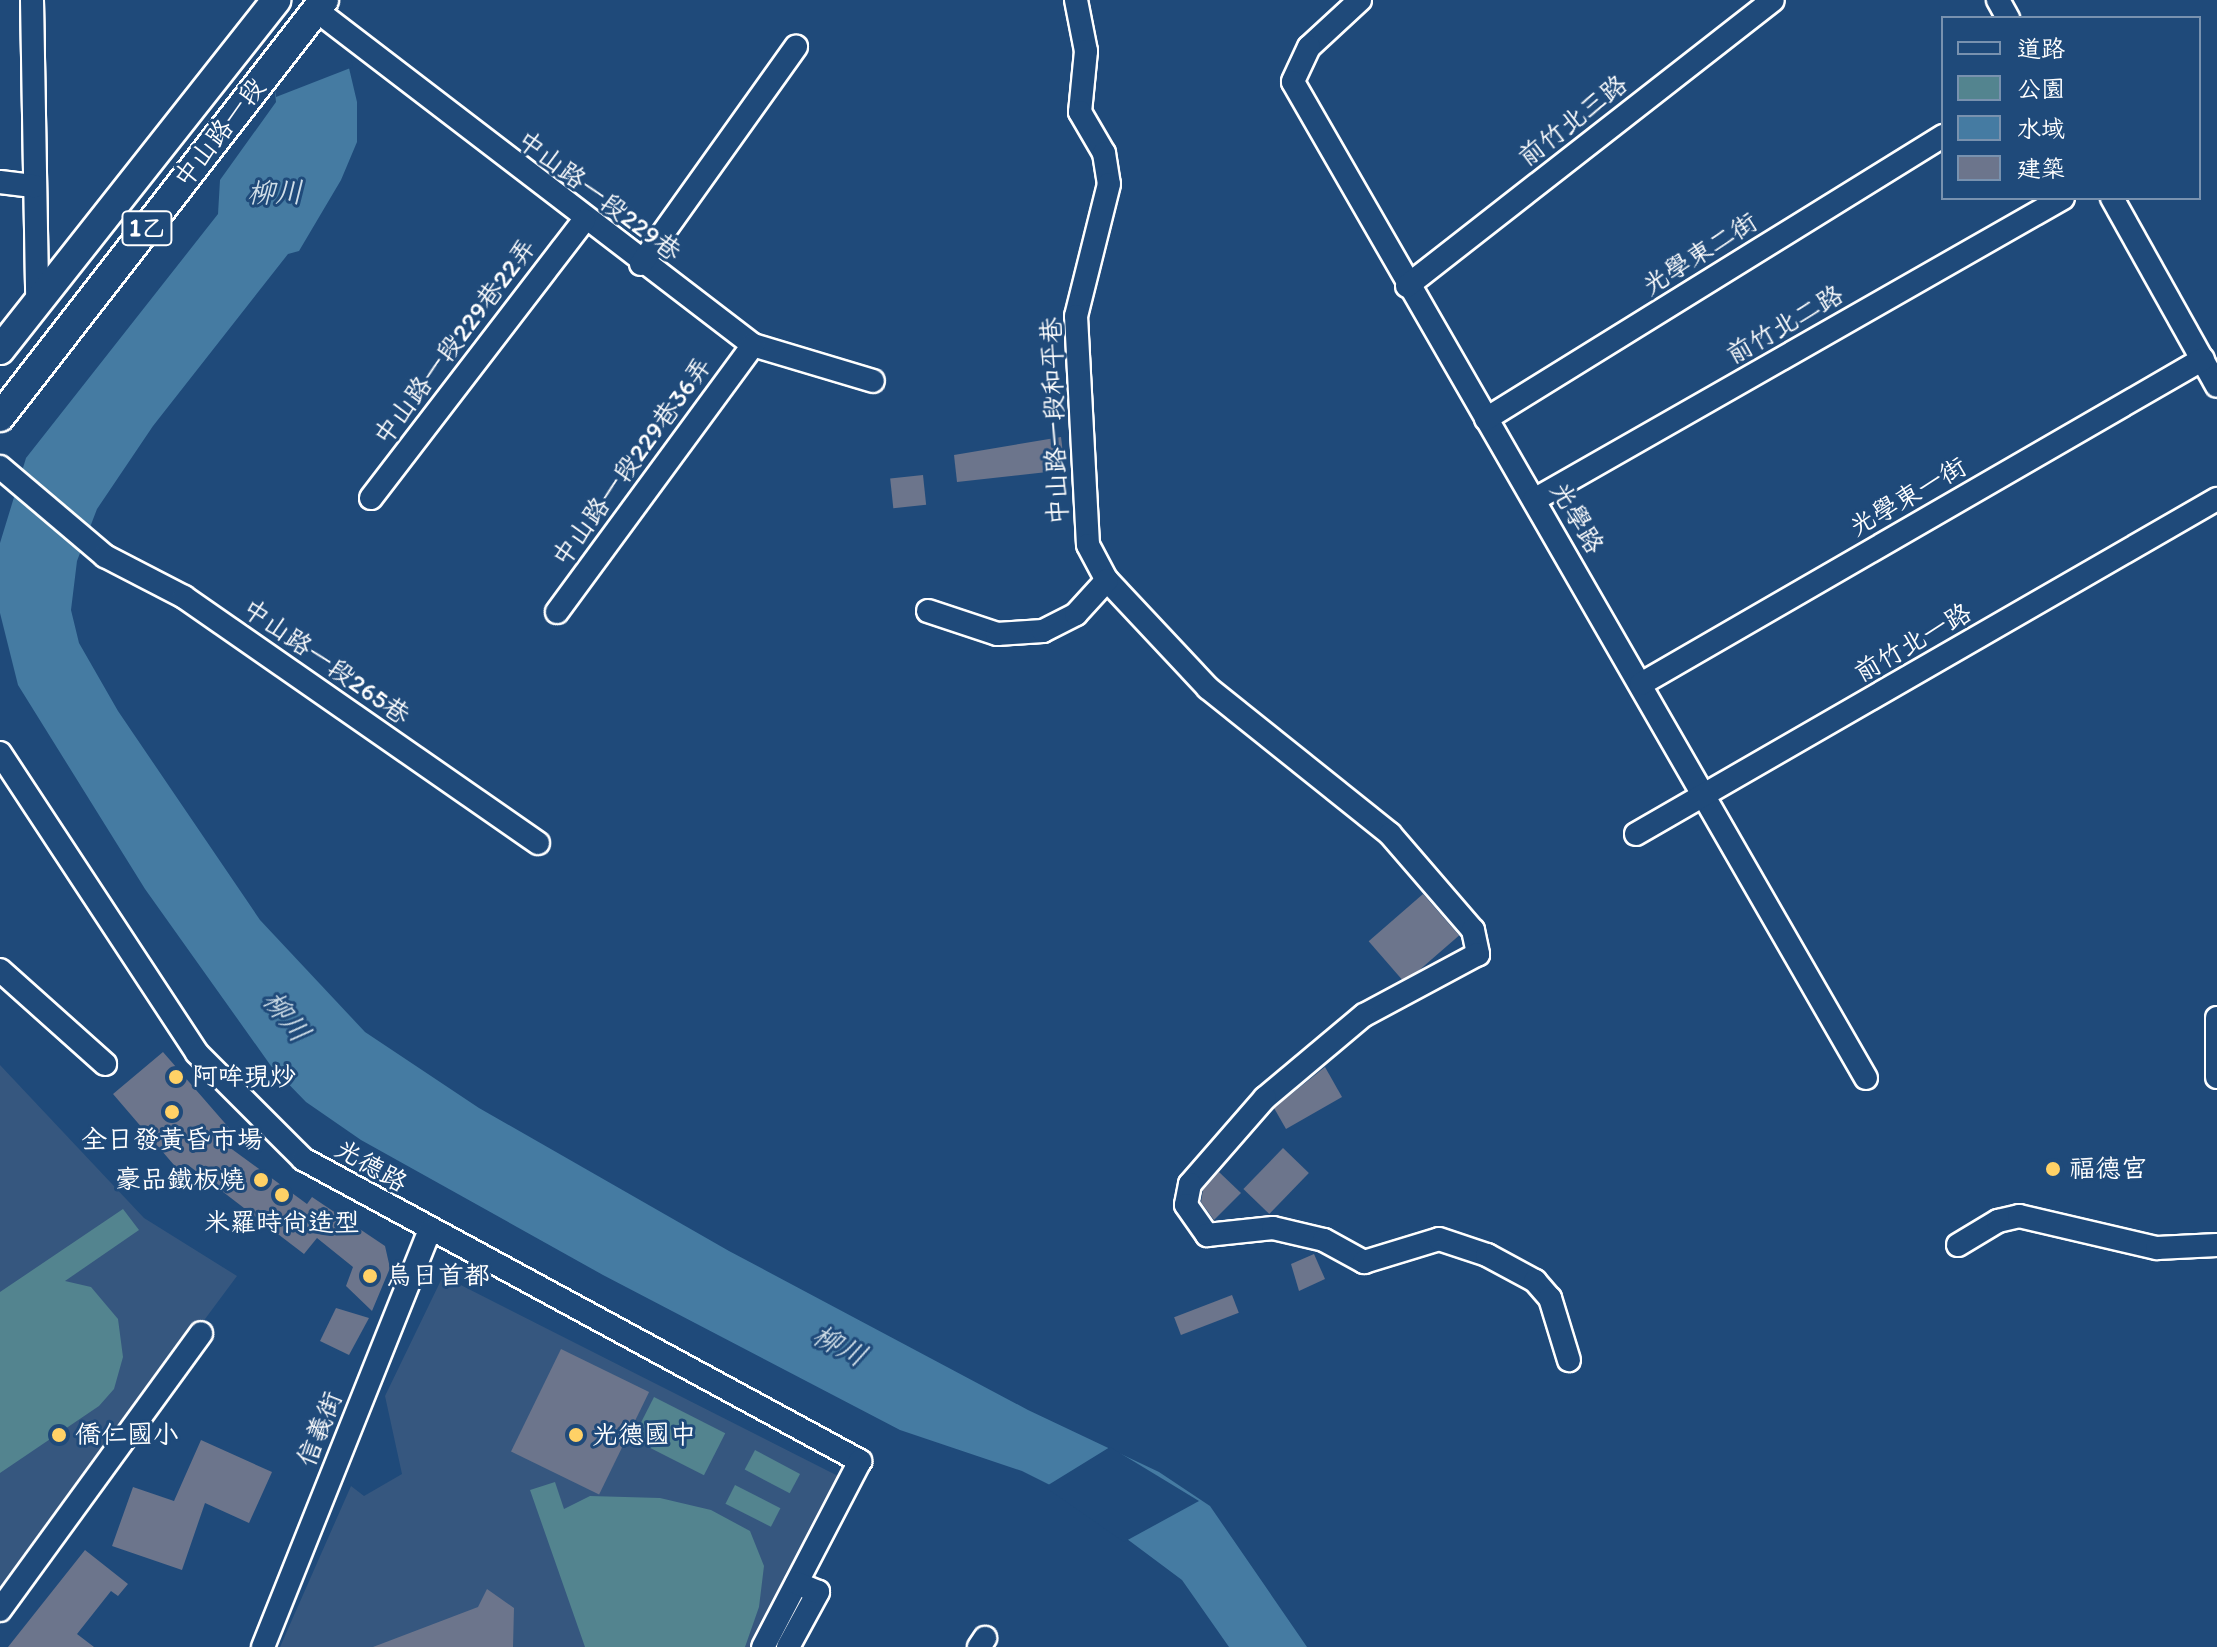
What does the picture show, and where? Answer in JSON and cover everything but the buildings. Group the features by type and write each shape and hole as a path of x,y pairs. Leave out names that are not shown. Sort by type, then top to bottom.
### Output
{"main road":[{"name":"中山路一段","path":"1,345 273,4"},
{"name":"中山路一段","path":"0,417 320,5"}],"street":[{"path":"32,0 37,301"},
{"name":"光學路","path":"1360,0 1309,47 1293,82 1407,286 1641,684 1702,797 1866,1078"},
{"name":"前竹北三路","path":"1407,286 1773,0"},
{"name":"中山路一段和平巷","path":"1080,1 1086,51 1080,112 1104,153 1109,184 1076,316 1088,545 1107,580 1208,688 1390,834 1473,930 1478,954 1364,1015 1265,1098 1190,1184 1186,1205 1207,1235 1273,1228 1324,1240 1364,1262 1439,1239 1487,1255 1535,1281 1550,1298 1569,1360"},
{"name":"中山路一段229巷","path":"320,5 382,64 641,264 753,345 873,381"},
{"path":"641,264 796,47"},
{"name":"光學東二街","path":"1486,419 1941,137"},
{"path":"0,182 35,186"},
{"name":"前竹北二路","path":"1534,500 2059,200"},
{"path":"2113,200 2217,386"},
{"name":"中山路一段229巷22弄","path":"371,498 584,220"},
{"name":"中山路一段229巷36弄","path":"557,612 753,345"},
{"name":"光學東一街","path":"1641,684 2203,359"},
{"name":"中山路一段265巷","path":"0,467 76,535 105,556 184,597 538,843"},
{"name":"前竹北一路","path":"1636,834 2217,499"},
{"path":"928,611 997,634 1043,631 1076,614 1107,580"},
{"name":"光德路","path":"0,753 197,1053 303,1159 429,1232 860,1461 797,1583"},
{"path":"0,970 105,1064"},
{"path":"2217,1018 2217,1077"},
{"path":"1958,1245 1998,1221 2019,1216 2157,1248 2217,1245"},
{"name":"信義街","path":"263,1647 429,1232"},
{"path":"0,1610 201,1333"},
{"path":"763,1647 797,1583 818,1592 788,1647"}],"shaded area":[{"name":"僑仁國小","path":"0,1065 144,1218 237,1276 0,1595"},
{"name":"光德國中","path":"443,1276 840,1477 750,1647 280,1647 351,1486 364,1496 402,1474 385,1396"}],"green space":[{"path":"123,1209 139,1230 65,1281 91,1287 118,1319 123,1357 114,1389 99,1406 0,1473 0,1292"},
{"path":"654,1397 725,1433 704,1475 633,1439"},
{"path":"755,1450 800,1474 790,1493 745,1469"},
{"path":"555,1482 564,1509 590,1496 660,1498 711,1510 750,1531 764,1566 759,1607 745,1647 585,1647 530,1490"},
{"path":"735,1485 780,1508 771,1527 725,1504"}],"water":[{"name":"柳川","path":"265,0 333,0 357,102 357,142 341,180 299,251 288,254 153,426 97,509 77,561 71,610 79,643 118,711 260,920 365,1032 479,1108 729,1251 1028,1410 1159,1472 1210,1506 1307,1647 1229,1647 1182,1580 1064,1492 1022,1471 900,1430 603,1275 361,1140 306,1102 271,1066 145,889 18,685 0,613 0,543 26,458 218,214 220,180 276,102"}],"pier":[{"path":"261,0 337,0 353,67 276,97"},
{"path":"1110,1447 1199,1501 1124,1542 1045,1487"}],"place":[{"name":"阿哞現炒","path":"176,1077"},
{"name":"全日發黃昏市場","path":"172,1112"},
{"name":"福德宮","path":"2053,1169"},
{"name":"豪品鐵板燒","path":"261,1180"},
{"name":"米羅時尚造型","path":"282,1195"},
{"name":"烏日首都","path":"370,1276"},
{"name":"僑仁國小","path":"59,1435"},
{"name":"光德國中","path":"576,1435"}]}
